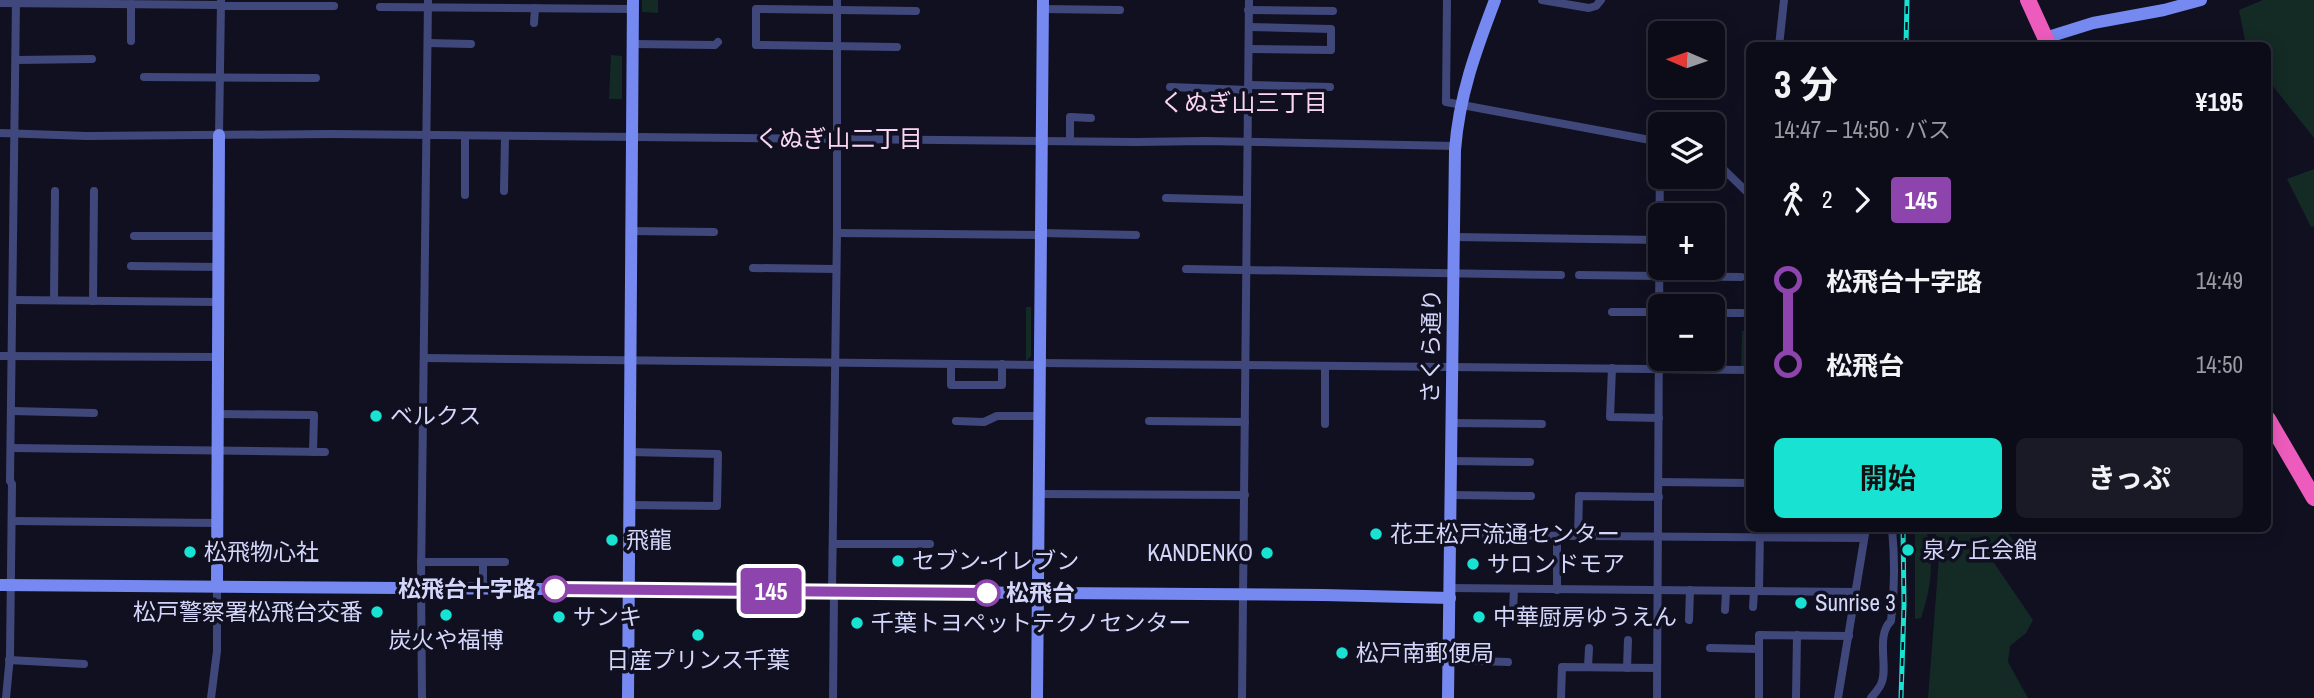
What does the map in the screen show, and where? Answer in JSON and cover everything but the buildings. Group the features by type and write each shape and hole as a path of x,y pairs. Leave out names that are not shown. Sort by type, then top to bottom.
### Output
{"highway":[{"path":"2028,0 2047,42"},
{"path":"2271,424 2314,498"}],"street":[{"path":"1242,698 1249,0"},
{"path":"1447,0 1446,102 1648,140"},
{"name":"さくら通り","path":"1448,698 1456,146 1461,103 1472,58 1495,0"},
{"path":"1542,0 1589,8 1597,6 1601,0"},
{"path":"1779,42 1784,0"},
{"path":"2047,42 2093,23 2201,0"},
{"path":"6,698 9,660 5,585 12,521 10,481 16,2"},
{"path":"0,4 334,6"},
{"path":"131,4 131,41"},
{"path":"211,698 217,651 221,4"},
{"path":"422,698 421,562 428,4"},
{"path":"380,7 428,4 535,8 633,4 628,698"},
{"path":"1037,698 1043,4 1120,10"},
{"path":"833,698 837,5"},
{"path":"897,47 756,45 756,9 837,5 916,11"},
{"path":"534,23 535,8"},
{"path":"1248,10 1333,11"},
{"path":"1249,27 1331,29 1331,50 1249,49"},
{"path":"633,44 715,45 718,42"},
{"path":"428,43 471,44"},
{"path":"16,60 92,59"},
{"path":"144,78 316,78"},
{"path":"1170,87 1330,87"},
{"path":"1070,141 1070,117 1091,118"},
{"path":"0,133 1247,142 1456,146"},
{"path":"465,137 465,195"},
{"path":"504,191 505,137"},
{"path":"1725,169 1745,185"},
{"path":"54,300 55,191"},
{"path":"93,301 94,191"},
{"path":"1166,198 1247,200"},
{"path":"631,231 714,231"},
{"path":"837,233 1136,234"},
{"path":"134,236 220,236"},
{"path":"1453,237 1648,240"},
{"path":"131,265 220,267"},
{"path":"753,268 836,269"},
{"path":"1186,269 1561,275"},
{"path":"1579,275 1648,276"},
{"path":"1725,277 1741,277"},
{"path":"13,300 219,302"},
{"path":"1612,312 1648,312"},
{"path":"1725,313 1742,313"},
{"path":"0,356 219,357"},
{"path":"425,358 1648,369"},
{"path":"951,364 951,385 1002,385 1002,364"},
{"path":"1325,366 1325,424"},
{"path":"1612,368 1610,417 1658,418"},
{"path":"1725,370 1746,370"},
{"path":"1657,698 1659,371"},
{"path":"0,399 12,399"},
{"path":"12,411 94,412"},
{"path":"218,414 314,415 313,452"},
{"path":"956,421 984,422 997,416 1040,416"},
{"path":"1149,421 1245,422"},
{"path":"1451,424 1542,424"},
{"path":"11,448 325,452"},
{"path":"629,453 718,454 717,506 629,505"},
{"path":"1451,461 1530,462"},
{"path":"0,481 10,481"},
{"path":"1659,482 1746,483"},
{"path":"1040,494 1245,495"},
{"path":"1452,495 1531,496"},
{"path":"1578,536 1579,496 1659,497"},
{"path":"12,521 217,523"},
{"path":"1838,698 1865,532"},
{"path":"1871,698 1883,682 1881,651 1887,625 1891,621 1895,592 1896,566 1892,532"},
{"path":"1451,535 1659,536 1760,533 1864,538"},
{"path":"1753,607 1757,591 1760,533"},
{"path":"1557,536 1557,590"},
{"path":"833,544 930,544"},
{"path":"421,562 505,562"},
{"path":"483,562 483,589"},
{"path":"5,585 1244,595 1450,593 1514,589 1856,592"},
{"path":"1514,589 1513,612 1530,612"},
{"path":"1689,620 1690,590"},
{"path":"1725,610 1726,591"},
{"path":"1759,698 1759,635 1849,636"},
{"path":"1796,698 1797,635"},
{"path":"1627,668 1628,640"},
{"path":"1588,667 1589,648"},
{"path":"1710,648 1759,649"},
{"path":"9,660 84,664"},
{"path":"1449,660 1508,662"},
{"path":"1562,698 1562,667 1657,668"}],"green space":[{"path":"642,0 658,0 658,13 642,12"},
{"path":"2263,0 2314,0 2314,138 2271,84 2271,42 2245,42 2239,10"},
{"path":"611,55 622,56 622,99 609,99"},
{"path":"2314,169 2314,226 2311,227 2287,179"},
{"path":"1026,307 1031,307 1031,356 1026,361"},
{"path":"1742,331 1746,331 1746,367 1741,367"},
{"path":"1915,532 1927,532 1931,563 1930,584 1921,618 1915,619"},
{"path":"1935,532 2006,532 2018,546 1992,560 2033,620 2026,633 2010,646 2008,662 2028,698 1928,698 1939,557"}],"railway":[{"path":"1906,42 1907,0"},
{"path":"1901,698 1903,532"}],"bus line":[{"name":"145","path":"555,589 987,593"}],"place":[{"name":"ベルクス","path":"376,416"},
{"name":"花王松戸流通センター","path":"1376,534"},
{"name":"飛龍","path":"612,540"},
{"name":"泉ケ丘会館","path":"1908,550"},
{"name":"松飛物心社","path":"190,552"},
{"name":"KANDENKO","path":"1267,553"},
{"name":"セブン-イレブン","path":"898,561"},
{"name":"サロンドモア","path":"1473,564"},
{"name":"松飛台十字路","path":"555,589"},
{"name":"松飛台","path":"987,593"},
{"name":"Sunrise 3","path":"1801,603"},
{"name":"松戸警察署松飛台交番","path":"377,612"},
{"name":"炭火や福博","path":"446,615"},
{"name":"サンキ","path":"559,617"},
{"name":"中華厨房ゆうえん","path":"1479,617"},
{"name":"千葉トヨペットテクノセンター","path":"857,623"},
{"name":"日産プリンス千葉","path":"698,635"},
{"name":"松戸南郵便局","path":"1342,653"}],"district":[{"name":"くぬぎ山三丁目","path":"1244,103"},
{"name":"くぬぎ山二丁目","path":"839,139"}]}
